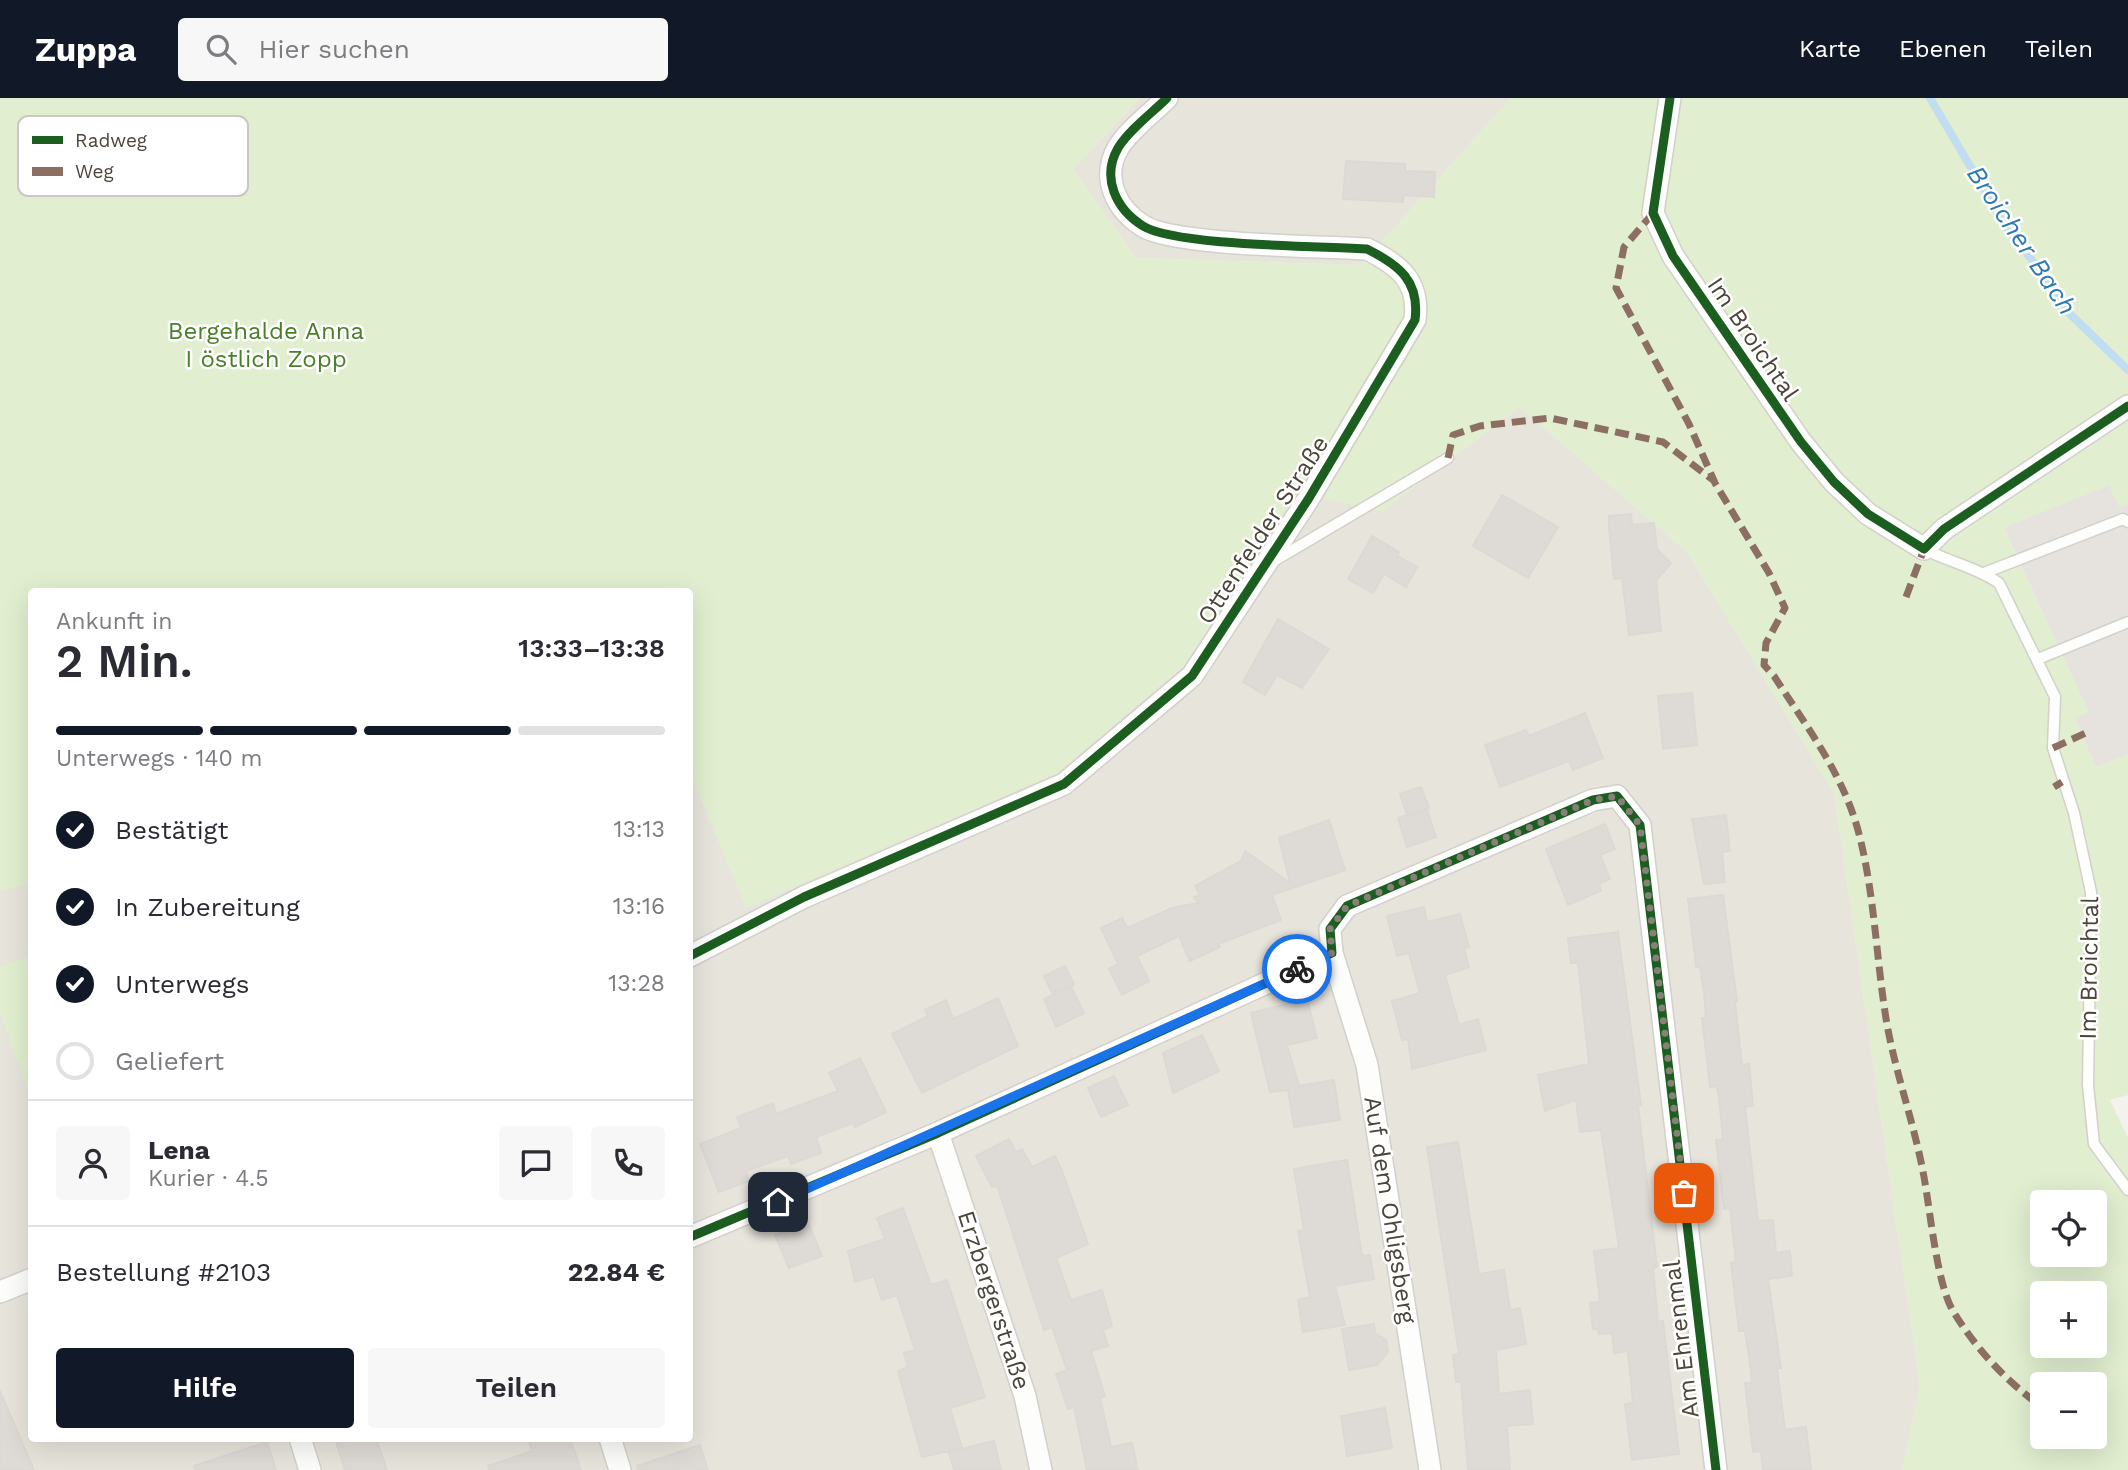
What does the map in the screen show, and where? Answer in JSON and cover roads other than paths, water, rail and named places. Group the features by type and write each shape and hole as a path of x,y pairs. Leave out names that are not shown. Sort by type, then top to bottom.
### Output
{"street":[{"name":"Ottenfelder Straße","path":"693,955 804,897 1064,784 1192,676 1309,498 1415,320 1418,300 1409,281 1391,261 1367,249 1182,237 1144,227 1116,202 1110,176 1118,148 1167,98"},
{"path":"1653,98 1667,133"},
{"name":"Im Broichtal","path":"1670,98 1667,133 1653,213 1673,256 1787,424 1834,482 1868,514 1924,549"},
{"path":"1924,549 1944,529 2128,406"},
{"name":"Am Ehrenmal","path":"1332,953 1330,929 1347,906 1593,800 1617,796 1640,825 1716,1470"},
{"path":"693,1236 938,1133 1332,953"},
{"name":"Auf dem Ohligsberg","path":"1332,953 1367,1065 1430,1470"},
{"name":"Erzbergerstraße","path":"938,1133 1025,1396 1041,1470"},
{"path":"0,1292 28,1281"},
{"path":"301,1442 310,1470"},
{"path":"611,1442 620,1470"}],"lane":[{"path":"1263,568 1448,457"},
{"path":"1924,549 1950,562 1984,573 2123,519 2128,522"},
{"name":"Im Broichtal","path":"1984,573 1999,583 2055,697 2053,748 2074,813 2091,892 2088,1085 2094,1144 2128,1190"},
{"path":"2038,659 2128,622"}],"waterway":[{"name":"Broicher Bach","path":"1930,98 2006,227 2050,283 2069,313 2128,370"}],"park label":[{"name":"Bergehalde Anna I östlich Zopp","path":"266,345"}]}
